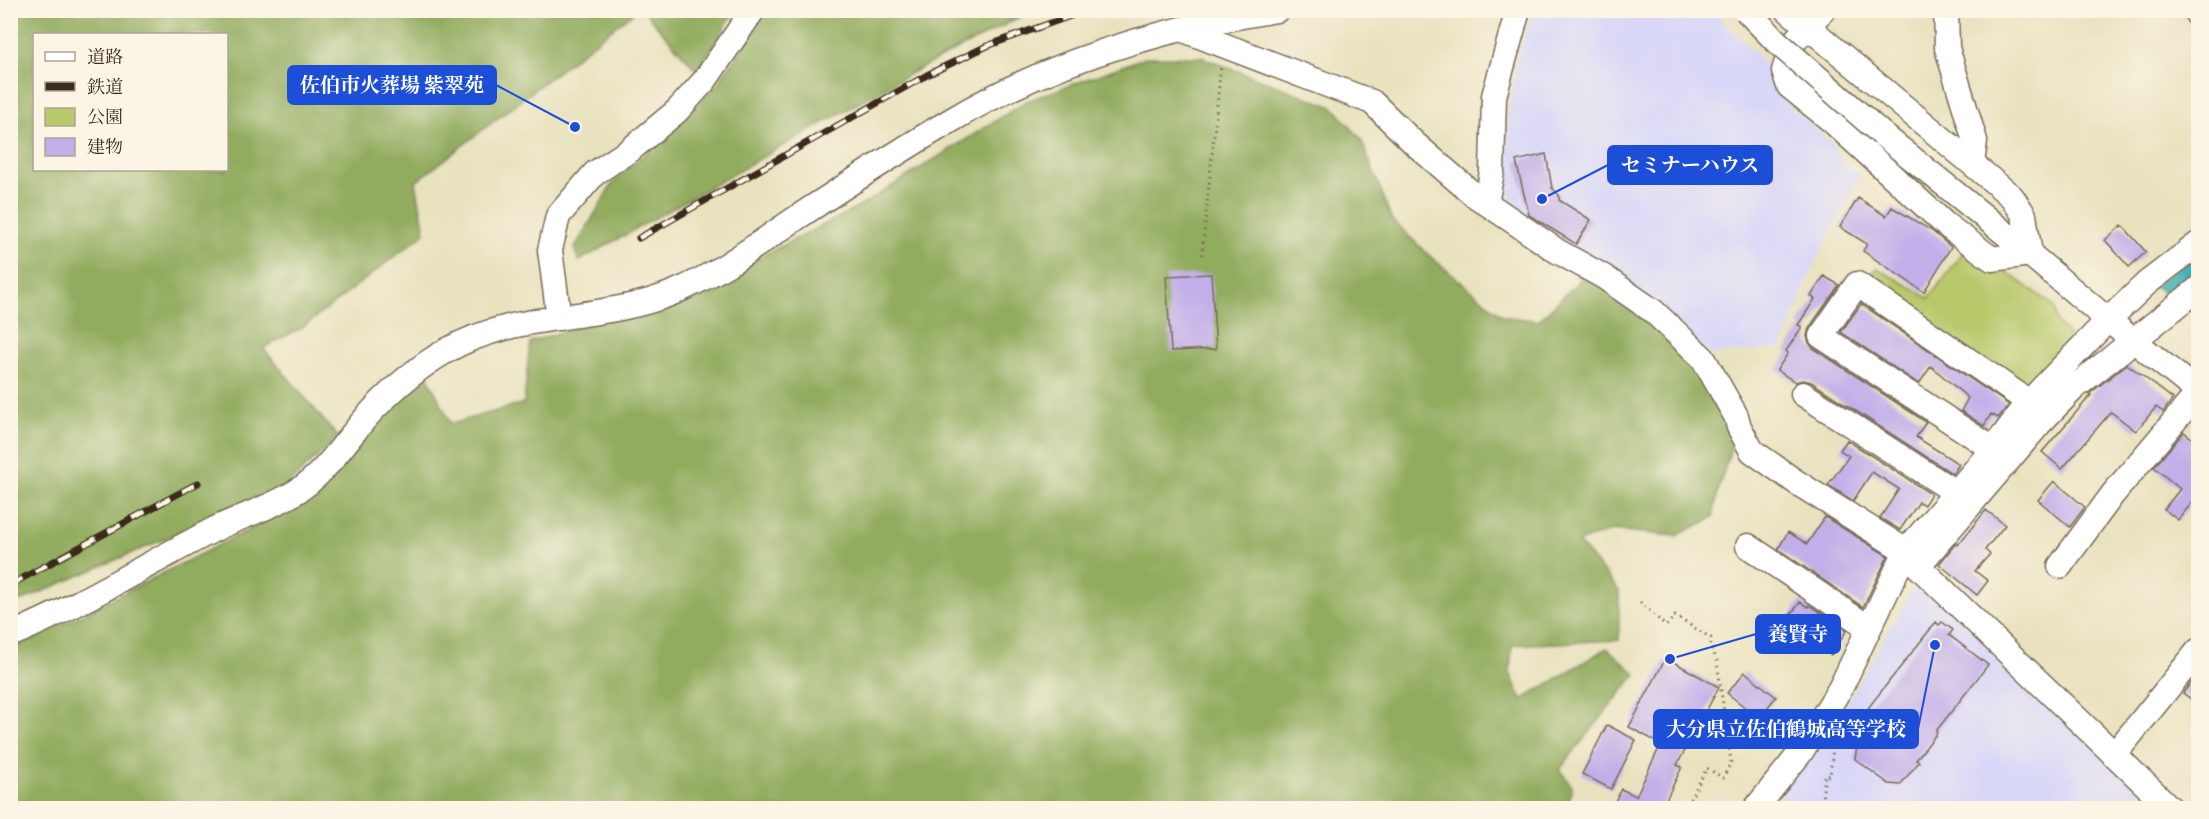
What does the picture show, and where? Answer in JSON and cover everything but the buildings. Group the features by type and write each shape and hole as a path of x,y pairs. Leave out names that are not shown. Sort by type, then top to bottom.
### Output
{"street":[{"path":"559,318 550,250 558,216 595,173 630,150 677,111 705,80 753,10"},
{"path":"10,635 38,624 217,528 295,493 329,465 373,410 412,375 446,351 484,333 559,318 624,309 672,293 715,273 952,119 1011,87 1057,69 1181,29 1276,10"},
{"path":"1486,203 1492,172 1494,96 1518,10"},
{"path":"1746,10 1778,43 1882,134 2199,392 2113,494 2060,566"},
{"path":"1788,10 1815,18 2012,197 2024,215 2030,254"},
{"path":"1946,10 1947,48 1975,141 1972,163"},
{"path":"2195,10 2199,15"},
{"path":"1815,18 1792,44 1784,71 1789,86 1832,121 1946,225 1992,259 2030,254"},
{"path":"1181,29 1222,51 1372,102 1414,143 1473,194 1557,250 1604,277 1653,311 1703,358 1736,416 1739,427 1752,451 1912,559 2170,808"},
{"path":"1756,808 1801,752 1841,687 1869,628 1955,492 2030,402 2108,320 2147,283 2199,244"},
{"path":"1993,449 1821,336 1857,284 2030,402"},
{"path":"1912,559 2074,388 2199,289"},
{"path":"1803,394 1955,492"},
{"path":"1748,546 1869,628"},
{"path":"2114,755 2199,651"}],"path":[{"path":"1202,255 1222,51"},
{"path":"1640,602 1666,626 1676,615 1711,638 1717,661 1731,762 1723,778 1707,768 1687,805 1692,808"},
{"path":"1821,808 1825,775 1830,776 1835,729"}],"shaded area":[{"path":"1535,11 1713,11 1768,66 1777,95 1833,144 1845,166 1861,174 1814,265 1781,348 1711,354 1511,208 1507,129 1509,106 1518,54 1530,18"},
{"path":"1920,576 2159,808 1775,808 1775,804 1832,721 1841,714"}],"green space":[{"path":"11,11 635,11 416,182 425,233 303,327 263,348 338,437 285,487 11,605"},
{"path":"644,11 735,11 697,71"},
{"path":"769,11 1020,11 1020,17 917,70 579,261 574,249 613,183 712,91"},
{"path":"1147,57 1201,57 1333,107 1361,139 1392,220 1431,257 1503,316 1538,321 1583,277 1621,294 1693,355 1734,438 1719,487 1713,518 1676,536 1613,530 1578,542 1619,591 1619,640 1512,645 1510,673 1522,700 1607,648 1636,674 1560,769 1572,787 1567,808 11,808 11,650 260,524 326,484 360,445 378,415 426,373 451,424 524,403 530,342 626,312 730,272 859,207 1027,101"},
{"path":"1963,252 2001,268 2054,306 2057,323 2072,339 2027,391 1865,281 1877,268 1929,298"}],"water":[{"path":"2198,252 2198,268 2164,293 2155,286"}],"railway":[{"path":"639,238 927,75 987,46 1087,10"},
{"path":"10,585 198,483"}],"place":[{"name":"佐伯市火葬場 紫翠苑","path":"575,127"},
{"name":"セミナーハウス","path":"1542,199"},
{"name":"大分県立佐伯鶴城高等学校","path":"1935,645"},
{"name":"養賢寺","path":"1670,659"}]}
